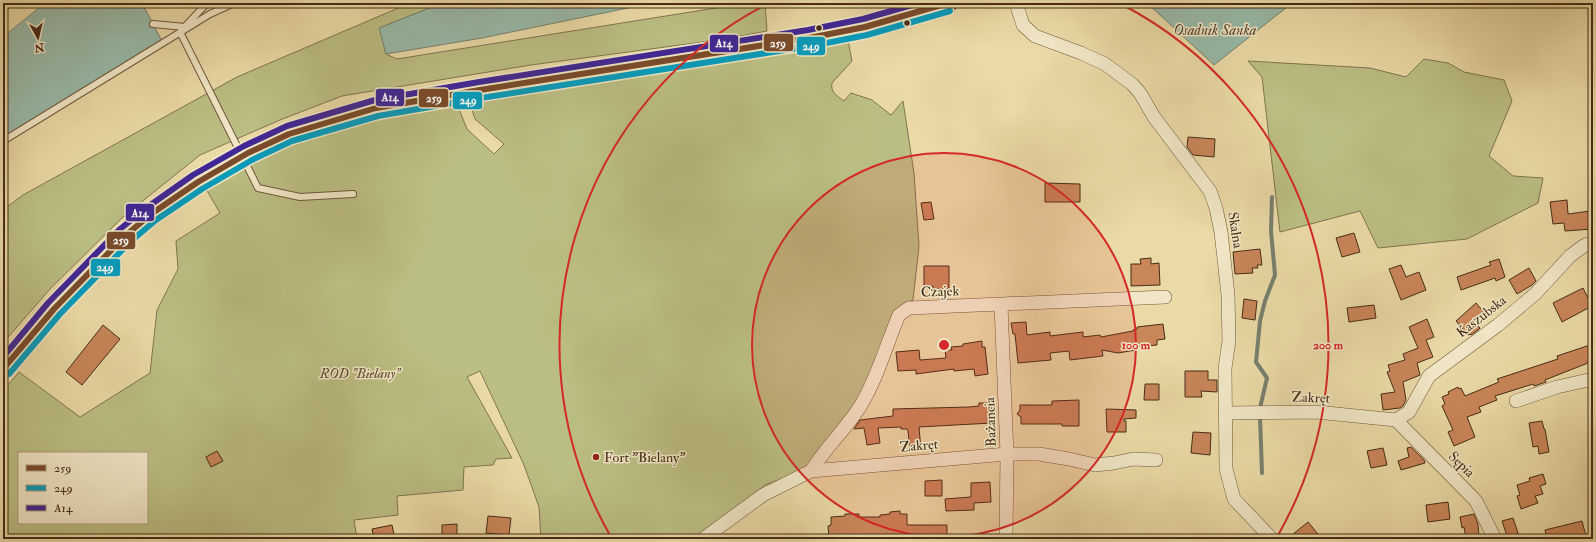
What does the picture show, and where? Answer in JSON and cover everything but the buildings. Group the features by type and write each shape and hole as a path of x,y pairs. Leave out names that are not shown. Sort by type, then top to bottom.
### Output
{"main road":[{"path":"3,369 54,309 125,236 151,214 198,182 242,156 289,134 376,108 809,38 865,27 948,3"}],"street":[{"name":"Skalna","path":"1016,3 1023,25 1034,36 1081,52 1105,64 1132,84 1210,191 1216,208 1221,232 1228,295 1229,341 1225,368 1226,469 1234,499 1268,538"},
{"name":"Kaszubska","path":"1396,420 1408,412 1429,376 1504,320 1535,294 1570,256 1585,245 1593,243"},
{"name":"Czajek","path":"811,471 860,406 871,386 899,316 909,308 1165,297"},
{"name":"Bażancia","path":"1001,305 1007,454 1006,539"},
{"path":"1516,402 1557,387 1593,379"},
{"name":"Zakręt","path":"1225,413 1316,412 1396,420"},
{"name":"Sępia","path":"1396,420 1476,501 1495,539"},
{"name":"Zakręt","path":"703,539 763,495 811,471 1007,454 1039,454 1069,458 1095,465 1133,459 1156,460"}],"lane":[{"path":"180,32 207,3"},
{"path":"3,141 210,14 234,3"},
{"path":"153,24 185,27"},
{"path":"180,32 258,188 300,197 353,194"}],"green space":[{"path":"410,3 442,3 380,28 386,54 397,59 747,3 765,3 767,31 725,39 531,65 342,96 280,120 200,155 124,216 50,289 3,343 3,210 23,195 237,77"},
{"name":"ROD \"Bielany\"","path":"848,40 852,61 832,83 832,89 835,94 844,101 851,93 872,100 891,115 903,101 914,173 919,246 913,300 903,305 869,385 850,416 804,470 765,485 696,539 541,539 539,507 524,465 480,371 467,377 512,458 496,459 493,465 464,467 463,490 397,496 398,515 354,520 357,539 3,539 3,391 19,372 80,417 150,373 157,310 178,269 176,241 220,213 206,189 294,142 369,119 457,104 467,129 494,154 504,144 475,119 470,104"},
{"path":"1424,59 1448,63 1464,72 1504,80 1512,101 1489,156 1513,176 1543,178 1538,203 1467,239 1378,248 1360,211 1280,232 1262,77 1248,61 1370,68 1406,77"}],"water":[{"path":"45,3 142,3 162,41 3,137 3,37"},
{"path":"442,3 652,3 482,38 386,54 379,28"},
{"name":"Osadnik Sanka","path":"1147,3 1292,3 1214,65"}],"waterway":[{"path":"1260,408 1267,378 1256,362 1260,321 1265,301 1275,275 1271,231 1272,197"},
{"path":"1260,417 1262,473"}],"transit line":[{"name":"A14","path":"3,357 48,303 119,230 146,208 193,175 244,146 287,126 375,100 808,30 863,19 919,3"},
{"name":"259","path":"3,369 54,309 125,236 151,214 198,182 248,153 289,134 376,108 809,38 865,27 948,3"},
{"name":"249","path":"9,374 60,314 130,242 156,220 202,189 252,160 292,141 378,116 481,98 811,46 867,35 950,11"}],"place":[{"name":"Fort \"Bielany\"","path":"596,457"}]}
